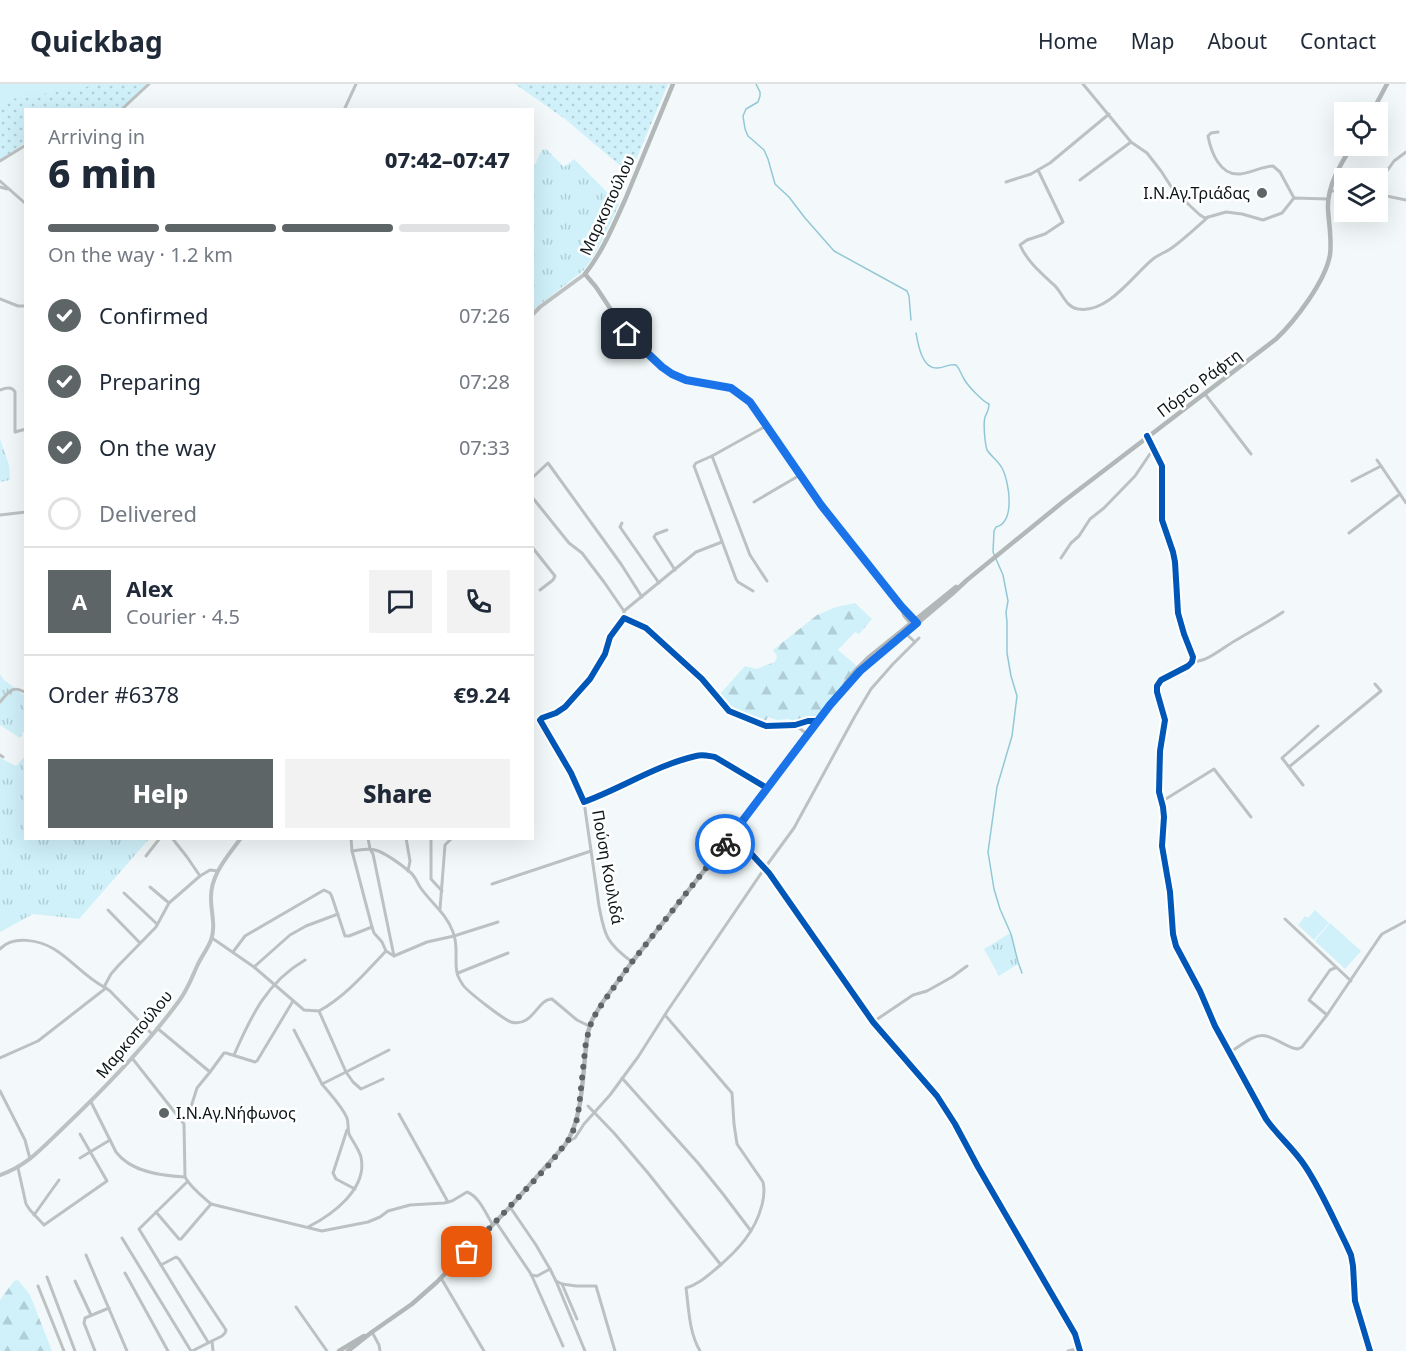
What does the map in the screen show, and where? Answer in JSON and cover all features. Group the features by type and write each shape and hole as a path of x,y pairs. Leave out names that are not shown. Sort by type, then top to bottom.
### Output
{"main road":[{"name":"Μαρκοπούλου","path":"585,274 607,240 673,84"},
{"path":"1377,102 1387,84"},
{"name":"Πόρτο Ράφτη","path":"348,1351 412,1304 441,1278 559,1154 567,1143 576,1122 590,1026 602,1004 858,668 950,591 1283,332 1304,306 1328,264 1330,191 1338,169 1346,156"},
{"path":"585,274 627,334 662,367 686,380 731,388 750,402 821,505 901,606 905,615 914,623"},
{"name":"Πόρτο Ράφτη","path":"830,705 860,671 914,623"},
{"name":"Πόρτο Ράφτη","path":"339,1351 372,1332"}],"street":[{"path":"123,108 149,84"},
{"path":"345,108 356,84"},
{"path":"1083,84 1131,142 1147,153 1174,191 1200,215 1208,218"},
{"path":"1006,182 1050,163 1109,114"},
{"path":"1218,132 1211,133 1208,139 1220,166 1226,171 1240,174 1273,166 1280,172 1294,198"},
{"path":"1080,180 1131,142"},
{"path":"0,161 24,146"},
{"path":"1388,169 1394,161 1406,152"},
{"path":"1038,170 1063,222 1045,234 1020,245 1042,274 1058,288 1067,304 1076,309 1091,309 1111,298 1152,260 1178,243 1208,218 1226,213 1242,214 1263,220 1282,213 1294,198"},
{"path":"0,181 24,202"},
{"path":"0,187 9,190"},
{"path":"1388,196 1406,200"},
{"path":"1294,198 1329,199"},
{"name":"Μαρκοπούλου","path":"534,313 585,274"},
{"path":"0,299 24,306"},
{"path":"0,390 14,389 15,432 24,430"},
{"path":"1204,393 1251,454"},
{"path":"753,591 738,582 694,466 766,426"},
{"path":"1147,436 1162,466 1162,520 1175,562 1178,613 1193,657 1188,666 1161,680 1157,686 1165,720 1160,751 1160,792 1164,817 1162,846 1170,891 1173,934 1176,946 1200,991 1215,1026 1266,1119 1305,1166 1346,1244 1353,1266 1355,1301 1371,1351"},
{"path":"1060,558 1090,519 1135,476 1154,448"},
{"path":"712,456 750,555 766,581"},
{"path":"1377,460 1406,503"},
{"path":"534,476 548,464 551,467 642,597"},
{"path":"1352,481 1381,466"},
{"path":"754,502 800,475"},
{"path":"1349,533 1400,494"},
{"path":"534,499 569,543 582,553 624,612 624,618 646,628 702,679 729,711 766,726 795,725 817,721"},
{"path":"0,515 24,512"},
{"path":"667,530 654,537 675,570"},
{"path":"625,533 659,583"},
{"path":"624,612 696,552 722,542"},
{"path":"534,550 555,576 540,590"},
{"path":"655,575 666,577"},
{"path":"1192,662 1214,654 1283,612"},
{"name":"Πούση Κουλιδά","path":"624,618 610,637 605,654 590,679 565,707 540,720 571,773 584,802 599,906 608,938 632,962"},
{"path":"905,633 915,642"},
{"path":"567,1143 575,1138 638,1057 794,828 868,694 919,638"},
{"path":"1289,768 1381,691 1375,684"},
{"path":"0,702 14,688 24,692"},
{"path":"795,725 807,734"},
{"path":"1303,784 1282,758 1318,726"},
{"path":"584,802 662,767 707,755 766,788"},
{"path":"1161,802 1214,769 1251,817"},
{"path":"733,834 769,873 873,1022 937,1096 1075,1334 1080,1349 1068,1351"},
{"path":"146,856 158,840"},
{"path":"174,840 200,876"},
{"name":"Μαρκοπούλου","path":"0,1175 18,1168 30,1159 91,1102 132,1058 186,990 212,938 211,891 218,871 240,840"},
{"path":"351,840 352,851 374,933 386,951 393,956"},
{"path":"368,840 393,956"},
{"path":"406,840 410,861 408,871"},
{"path":"440,909 445,845 450,840"},
{"path":"431,841 431,879 442,891"},
{"path":"352,851 378,850 415,878 448,922 457,944 458,973 464,986 508,1021 519,1022 527,1019 548,998 577,1020 590,1026"},
{"path":"492,884 591,851"},
{"path":"0,1058 38,1041 105,988 111,974 158,924 169,903 200,876 210,870 218,871"},
{"path":"150,887 169,903"},
{"path":"233,952 245,936 324,890 330,893 345,936 372,927"},
{"path":"124,893 158,924"},
{"path":"108,910 140,943"},
{"path":"254,967 290,935 306,926 338,914"},
{"path":"1285,919 1351,981"},
{"path":"1230,1052 1256,1036 1262,1035 1288,1046 1298,1049 1302,1047 1328,1015 1379,938 1406,921"},
{"path":"393,956 427,942 498,922"},
{"path":"212,938 254,967 307,1011 319,1011 341,995 386,951"},
{"path":"1,948 5,944 23,940 54,949 84,975 110,991 152,1034"},
{"path":"458,973 508,953"},
{"path":"234,1055 257,1006 283,975 305,960"},
{"path":"873,1022 913,995 927,991 967,966"},
{"path":"1328,1015 1309,1000 1330,970 1333,967 1336,968"},
{"path":"182,1121 197,1088 224,1053 257,1061 293,1001"},
{"path":"319,1011 346,1072 353,1082 361,1089 383,1079"},
{"path":"665,1015 732,1093 737,1144 765,1188 759,1217 739,1248 698,1284 686,1288 691,1331 700,1351"},
{"path":"157,1028 210,1072"},
{"path":"294,1030 322,1084 344,1113 349,1134 361,1158 361,1176 355,1189 325,1219 306,1228"},
{"path":"322,1084 389,1050"},
{"path":"132,1058 182,1121 185,1129 186,1180 139,1229 210,1341 213,1351"},
{"path":"622,1078 698,1163 751,1231"},
{"path":"0,1092 25,1140 30,1159"},
{"path":"91,1102 116,1152 126,1162 145,1171 186,1180 211,1204 306,1228 322,1231 369,1222 380,1218 388,1211 410,1205 448,1202 467,1192 471,1193 531,1274 563,1346"},
{"path":"588,1106 614,1133 721,1265"},
{"path":"399,1114 448,1202"},
{"path":"576,1122 584,1124"},
{"path":"348,1128 333,1173 336,1179 355,1189"},
{"path":"18,1168 26,1204 44,1226 107,1181 80,1134"},
{"path":"80,1158 110,1140"},
{"path":"34,1215 59,1180"},
{"path":"156,1212 181,1239 211,1204"},
{"path":"510,1207 550,1269 585,1351"},
{"path":"122,1238 191,1351 225,1334 226,1329 176,1257 161,1265"},
{"path":"86,1255 127,1351"},
{"path":"531,1274 537,1276 550,1269"},
{"path":"125,1273 168,1351"},
{"path":"47,1277 75,1351"},
{"path":"441,1278 484,1351"},
{"path":"75,1281 91,1315"},
{"path":"556,1281 562,1284 596,1286 615,1351"},
{"path":"562,1284 577,1319"},
{"path":"38,1287 64,1351"},
{"path":"296,1307 327,1351"},
{"path":"95,1351 84,1323 85,1318 110,1308"},
{"path":"372,1332 380,1351"}],"green space":[{"path":"0,84 147,84 120,108 24,108 24,144 0,160"},
{"path":"10,84 104,84 0,101 0,86"},
{"path":"515,84 668,84 630,174 565,119"},
{"path":"546,149 564,167 574,159 619,204 599,246 584,270 534,309 534,166 542,150"},
{"path":"0,439 9,465 10,480 0,482"},
{"path":"855,603 872,619 859,634 855,632 838,650 857,666 816,720 793,724 790,719 777,720 768,717 764,724 730,710 719,695 745,666 756,669 775,662 777,656 773,650 817,615 836,607"},
{"path":"0,674 24,695 24,731 20,738 0,725"},
{"path":"24,757 24,840 148,840 79,919 33,914 0,932 0,758 16,766"},
{"path":"1315,910 1329,923 1314,940 1298,925 1305,916 1308,918"},
{"path":"1330,923 1361,951 1345,969 1315,941"},
{"path":"1010,933 1018,964 999,976 984,949"},
{"path":"18,1280 30,1295 52,1351 0,1351 0,1300 14,1281"}],"waterway":[{"path":"756,84 760,96 758,102 746,109 743,116 745,129 748,136 764,150 775,184 789,197 834,251 907,291 911,320"},
{"path":"916,333 922,355 928,364 937,368 956,365 979,397 989,404 984,420 986,447 1002,468 1007,482 1009,510 1002,524 994,531 993,552 1003,575 1008,601 1007,653 1017,696 1012,736 997,787 988,852 994,889 1011,934 1022,973"}],"cycle path":[{"path":"1147,436 1162,466 1162,520 1175,562 1178,613 1193,657 1188,666 1161,680 1157,686 1165,720 1160,751 1159,792 1164,817 1162,846 1170,892 1173,934 1176,946 1200,991 1215,1026 1266,1119 1305,1166 1322,1194 1346,1244 1353,1266 1355,1301 1370,1351"},
{"path":"767,788 715,757 701,755 667,765 584,802 571,773 540,720 565,707 590,679 605,654 610,637 624,618 646,628 702,679 729,711 766,726 795,725 817,721"},
{"path":"733,834 769,873 873,1022 937,1096 1075,1334 1080,1351"}],"way so far":[{"path":"467,1252 559,1154 570,1138 576,1124 586,1041 592,1020 632,962 725,844"}],"place":[{"name":"Ι.Ν.Αγ.Τριάδας","path":"1262,193"},
{"name":"Ι.Ν.Αγ.Νήφωνος","path":"164,1113"}],"route":[{"path":"627,334 662,367 679,378 731,388 750,402 821,505 917,623 860,671 830,705 725,844"}]}
